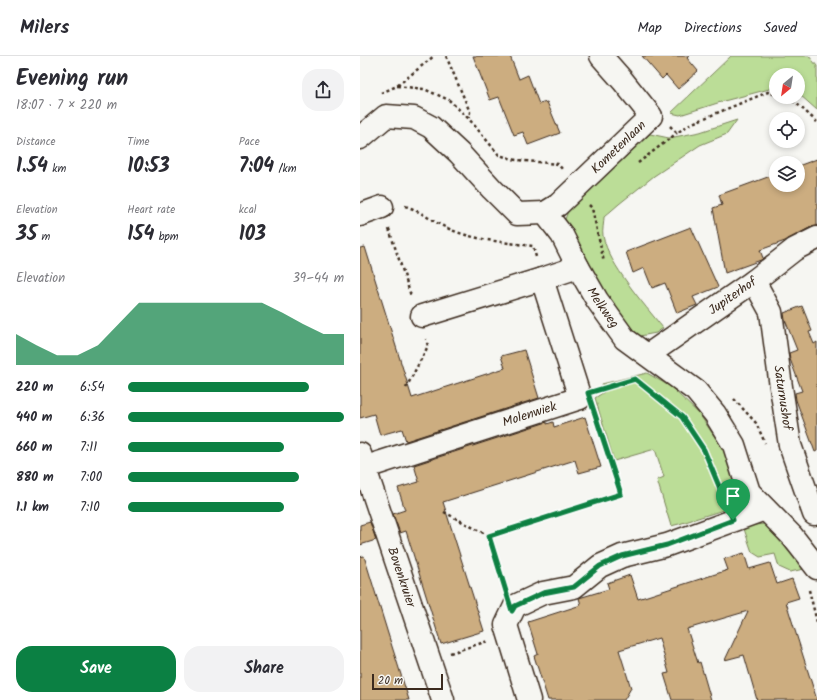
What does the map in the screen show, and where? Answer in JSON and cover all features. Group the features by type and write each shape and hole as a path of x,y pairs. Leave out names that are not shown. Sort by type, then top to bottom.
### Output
{"street":[{"name":"Kometenlaan","path":"545,213 558,205 650,116 601,56"},
{"path":"360,138 386,116 414,118 431,127 459,153 517,214 545,213"},
{"path":"360,215 382,207"},
{"name":"Melkweg","path":"545,213 562,235 597,300 625,339 696,391 715,414 734,445 749,492 792,536 817,568"},
{"name":"Jupiterhof","path":"648,356 754,281 795,249 817,238"},
{"path":"420,317 578,267"},
{"name":"Molenwiek","path":"361,464 580,398 542,279"},
{"name":"Saturnushof","path":"754,281 771,312 790,445 814,514"},
{"name":"Bovenkruier","path":"361,464 443,700"},
{"path":"529,700 509,623 515,606 543,593 574,587 600,566 622,556 667,545 765,509"}],"path":[{"path":"380,93 397,86 434,56"},
{"path":"446,56 470,112 469,119"},
{"path":"397,86 424,89 449,100 469,119 499,155 516,160 558,164 575,187"},
{"path":"650,116 659,115 677,133 690,124 769,92"},
{"path":"797,104 817,122"},
{"path":"406,388 428,346 420,317 382,207 398,204 413,208 443,226 464,235 533,246 542,279"},
{"path":"595,391 635,379 682,417 704,450 733,520"},
{"path":"444,512 489,536 621,494 593,407"},
{"path":"430,660 509,623 489,536"},
{"path":"809,588 817,622"}],"green space":[{"path":"731,56 809,56 817,66 817,110 805,99 805,68 769,68 769,89 680,115 671,113"},
{"path":"737,120 727,134 700,145 654,176 604,217 603,236 612,259 628,284 663,328 656,333 640,336 631,328 606,298 564,222 568,211 650,134 669,138 700,132"},
{"path":"647,373 671,387 700,415 725,452 745,506 723,510 671,526 657,480 664,477 655,449 614,461 595,398 604,392 602,384"},
{"path":"765,524 804,569 790,572 779,567 775,554 760,557 752,552 743,526"}],"building":[{"path":"473,56 510,56 519,79 528,75 539,104 547,102 560,133 528,145 523,132 514,135 499,97 490,100"},
{"path":"642,56 689,56 687,58 698,71 678,89 666,75 662,79"},
{"path":"817,159 817,226 811,227 785,241 760,250 763,258 761,260 725,273 713,208 722,205 719,195 769,177 769,192 805,192 805,163"},
{"path":"691,227 718,287 693,297 697,305 677,313 665,283 652,288 644,268 633,273 626,252"},
{"path":"365,247 412,398 505,368 501,356 524,350 539,398 406,441 402,429 380,435 374,414 360,418 360,248"},
{"path":"802,306 812,331 809,332 814,344 817,342 817,451 815,452 796,400 795,393 802,391 789,353 797,350 785,320 784,313"},
{"path":"585,417 601,467 579,473 575,460 443,502 484,631 441,644 406,531 400,533 393,514 405,510 398,488 419,482 414,465 547,422 547,424 553,422 554,427"},
{"path":"370,522 376,540 360,545 360,525"},
{"path":"744,553 749,569 770,563 777,584 792,579 799,598 786,602 817,700 757,700 744,655 725,660 748,611 687,629 698,663 700,662 711,700 672,700 664,674 669,673 659,638 619,650 631,688 624,700 548,700 534,656 538,654 528,622 581,605 579,598 609,589 607,583 630,575 638,599 728,570 724,559"},
{"path":"364,556 409,700 360,700 360,557"}],"route":[{"path":"635,379 682,417 704,450 733,520 667,545 622,556 600,566 574,587 543,593 515,606 512,611 489,536 621,494 588,393 635,379"}]}
